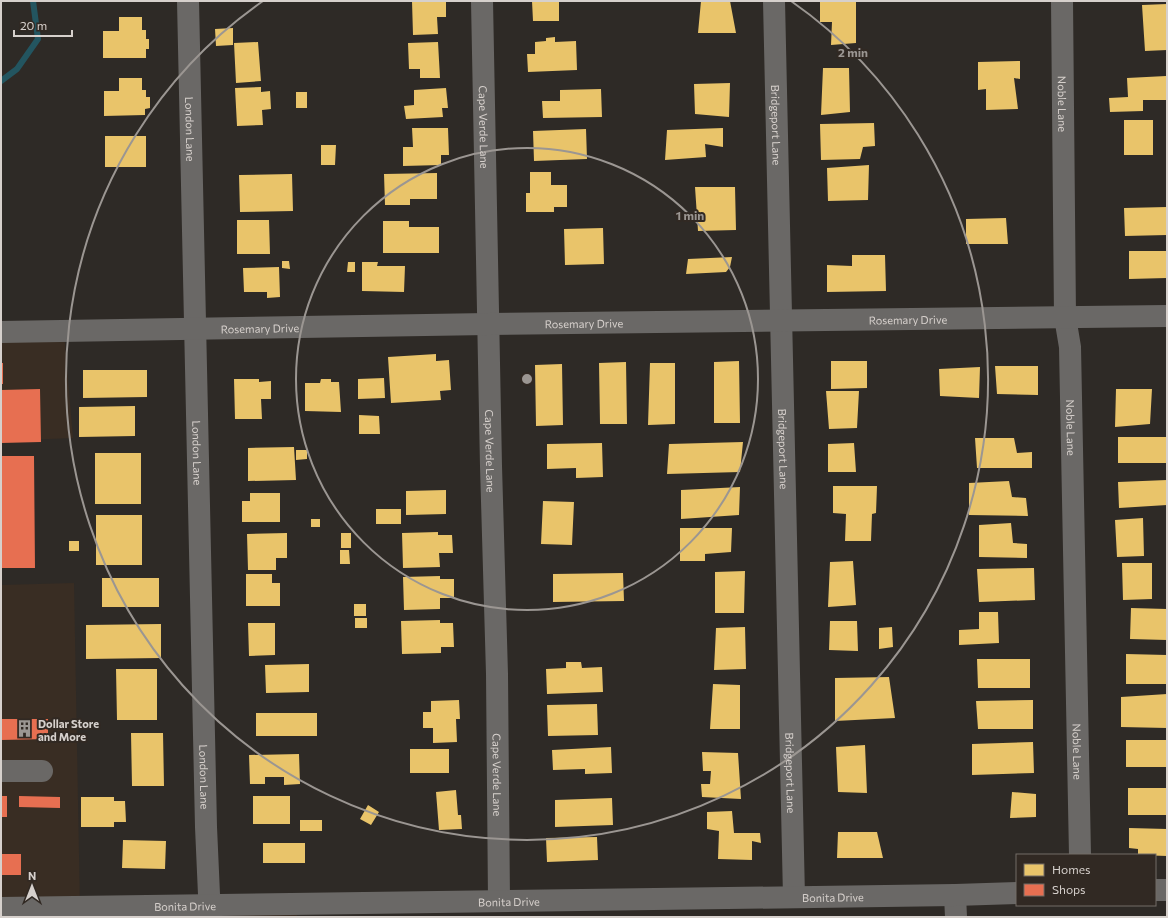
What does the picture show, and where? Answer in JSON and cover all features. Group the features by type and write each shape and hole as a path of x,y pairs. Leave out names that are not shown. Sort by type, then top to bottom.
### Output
{"street":[{"name":"London Lane","path":"188,1 206,826 210,911"},
{"name":"Cape Verde Lane","path":"482,1 497,674 499,901"},
{"name":"Bridgeport Lane","path":"774,1 794,897"},
{"name":"Noble Lane","path":"1062,1 1065,317 1070,347 1080,854"},
{"name":"Rosemary Drive","path":"1,332 196,330 488,324 1167,316"},
{"path":"1,771 42,771"},
{"path":"1156,890 1167,890"},
{"name":"Bonita Drive","path":"1,908 210,911 283,910 499,901 955,895 1016,892"},
{"path":"955,895 956,917"}],"shaded area":[{"path":"64,332 73,438 1,441 1,334"},
{"path":"74,583 80,909 297,904 297,917 1,917 1,585"}],"building: Homes":[{"path":"412,1 446,1 446,17 437,17 438,34 413,35"},
{"path":"532,1 565,1 559,2 559,21 533,21"},
{"path":"701,1 730,1 736,33 698,33"},
{"path":"820,1 856,1 856,43 831,45 832,22 820,22"},
{"path":"1167,4 1167,50 1145,51 1142,5"},
{"path":"119,17 142,17 142,30 146,30 146,39 149,39 149,49 146,49 146,58 103,58 103,31 119,31"},
{"path":"233,28 233,45 216,46 215,29"},
{"path":"555,37 555,42 576,41 577,70 528,72 527,54 535,54 535,42 546,41 546,38"},
{"path":"258,42 261,81 236,83 234,43"},
{"path":"438,42 440,78 420,78 420,69 409,69 408,43"},
{"path":"1020,61 1020,79 1014,78 1018,109 986,110 986,89 978,90 978,62"},
{"path":"823,68 849,68 850,112 821,115"},
{"path":"1166,76 1167,100 1143,100 1143,111 1110,112 1109,98 1128,97 1127,78"},
{"path":"119,78 142,78 142,90 146,90 146,97 150,97 150,108 145,109 145,115 104,116 104,91 119,91"},
{"path":"730,83 729,117 695,114 694,84"},
{"path":"261,87 261,92 270,91 271,109 262,110 263,125 237,126 235,88"},
{"path":"446,88 448,108 442,108 443,117 406,119 404,106 414,105 414,90"},
{"path":"601,89 602,117 543,118 542,101 560,101 560,90"},
{"path":"296,92 307,92 307,108 296,108"},
{"path":"1124,120 1153,120 1153,155 1124,155"},
{"path":"874,123 875,146 863,147 860,159 821,160 820,124"},
{"path":"412,128 448,128 449,155 441,155 441,165 403,166 403,147 413,147"},
{"path":"723,128 723,147 705,144 706,157 665,160 667,130"},
{"path":"586,129 587,159 534,161 533,131"},
{"path":"105,136 146,136 146,167 105,167"},
{"path":"321,145 336,145 335,165 321,165"},
{"path":"869,165 868,200 828,201 827,168"},
{"path":"530,172 551,172 551,185 567,185 567,207 554,207 554,212 526,212 526,193 530,193"},
{"path":"437,173 437,199 410,199 410,205 385,205 384,174"},
{"path":"292,174 293,211 240,212 239,175"},
{"path":"695,187 735,187 736,230 698,231"},
{"path":"1167,207 1167,235 1125,236 1124,208"},
{"path":"1006,218 1008,244 966,244 966,219"},
{"path":"237,220 269,220 270,254 237,254"},
{"path":"383,221 409,221 409,227 439,227 439,253 383,253"},
{"path":"603,228 604,264 565,265 564,229"},
{"path":"1129,251 1167,251 1167,278 1129,279"},
{"path":"852,255 885,255 886,291 827,292 827,265 852,266"},
{"path":"732,257 730,267 726,272 686,274 688,259"},
{"path":"282,261 289,261 290,269 282,268"},
{"path":"348,262 355,262 355,272 347,272"},
{"path":"362,262 378,262 377,266 405,266 404,292 362,291"},
{"path":"279,267 280,297 267,298 267,292 244,292 243,268"},
{"path":"436,354 436,361 449,360 451,390 440,391 441,400 391,403 388,357"},
{"path":"739,361 740,423 714,423 714,362"},
{"path":"831,361 867,361 867,388 831,389"},
{"path":"626,362 627,424 600,424 599,363"},
{"path":"650,363 675,363 675,424 648,425"},
{"path":"562,364 563,425 536,426 535,365"},
{"path":"995,366 1038,366 1038,395 997,394"},
{"path":"980,367 979,398 940,396 939,369"},
{"path":"83,370 147,370 147,397 83,398"},
{"path":"384,378 385,398 358,399 358,379"},
{"path":"234,379 259,379 259,382 271,381 271,399 261,399 262,419 235,419"},
{"path":"321,379 331,379 331,382 339,382 341,412 305,411 305,383 320,383"},
{"path":"1116,389 1152,389 1150,424 1115,427"},
{"path":"826,391 859,391 857,428 829,429"},
{"path":"135,406 135,436 79,437 79,407"},
{"path":"359,415 379,416 380,434 359,434"},
{"path":"1118,437 1167,437 1167,463 1118,463"},
{"path":"975,438 1014,438 1017,453 1032,452 1032,468 977,468"},
{"path":"743,442 740,472 667,474 669,444"},
{"path":"602,443 603,477 576,478 576,468 547,469 547,444"},
{"path":"854,443 856,472 828,472 828,444"},
{"path":"294,447 296,480 248,481 248,448"},
{"path":"296,450 307,450 307,459 296,460"},
{"path":"95,453 141,453 141,504 95,504"},
{"path":"1167,480 1167,505 1119,508 1118,482"},
{"path":"1009,481 1012,497 1026,498 1028,516 969,515 969,483"},
{"path":"833,486 877,486 876,513 872,514 871,541 845,541 846,514 833,513"},
{"path":"740,487 739,515 681,519 681,490"},
{"path":"446,490 446,514 406,515 406,491"},
{"path":"250,493 280,493 280,522 242,522 242,501 250,501"},
{"path":"543,501 574,502 572,545 541,544"},
{"path":"376,509 401,509 401,524 376,524"},
{"path":"96,515 142,515 142,565 96,565"},
{"path":"1143,518 1144,556 1117,557 1115,520"},
{"path":"311,519 320,519 320,527 311,527"},
{"path":"1011,523 1013,543 1027,544 1027,558 979,557 979,525"},
{"path":"680,528 732,528 731,552 705,554 705,561 680,561"},
{"path":"438,532 438,535 452,535 453,553 439,553 440,567 403,568 402,533"},
{"path":"287,533 287,558 276,558 276,570 248,570 247,534"},
{"path":"341,533 351,533 351,548 341,548"},
{"path":"69,541 79,541 79,551 69,551"},
{"path":"340,550 349,550 350,564 340,564"},
{"path":"853,561 856,605 828,607 830,562"},
{"path":"1122,563 1152,563 1152,599 1123,600"},
{"path":"1034,568 1035,600 979,602 977,569"},
{"path":"745,571 744,613 715,613 715,572"},
{"path":"623,573 624,601 553,602 553,574"},
{"path":"246,574 272,574 272,583 280,583 280,606 246,606"},
{"path":"440,576 440,579 454,579 454,598 440,598 440,609 404,610 403,577"},
{"path":"102,578 159,578 159,607 102,607"},
{"path":"354,604 366,604 366,616 354,616"},
{"path":"1131,608 1167,609 1167,640 1130,639"},
{"path":"979,612 998,612 999,643 959,645 959,630 979,629"},
{"path":"355,618 367,618 367,628 355,628"},
{"path":"440,620 440,623 453,623 454,647 441,647 441,653 402,654 401,621"},
{"path":"830,621 857,621 858,651 829,650"},
{"path":"248,623 275,623 275,655 249,656"},
{"path":"161,624 161,658 86,659 86,625"},
{"path":"745,627 746,669 714,670 716,628"},
{"path":"892,627 893,647 879,649 879,628"},
{"path":"1126,654 1167,655 1167,684 1126,684"},
{"path":"977,659 1030,659 1030,688 978,688"},
{"path":"566,662 581,662 582,668 602,667 603,692 547,694 546,669 566,668"},
{"path":"309,664 309,692 266,693 265,665"},
{"path":"116,669 157,669 157,720 117,720"},
{"path":"889,677 895,718 835,721 835,678"},
{"path":"713,684 740,685 740,729 710,729"},
{"path":"1167,694 1167,728 1121,727 1121,697"},
{"path":"459,700 460,719 456,719 457,742 433,743 433,728 423,728 423,712 431,712 431,701"},
{"path":"1033,700 1033,729 978,729 976,701"},
{"path":"597,704 598,735 548,736 547,705"},
{"path":"256,713 317,713 317,736 256,736"},
{"path":"131,733 163,733 164,786 132,786"},
{"path":"1126,740 1167,740 1167,767 1126,767"},
{"path":"1033,742 1034,773 972,775 972,744"},
{"path":"865,745 867,793 838,792 836,747"},
{"path":"611,747 612,773 585,774 585,769 553,770 552,750"},
{"path":"410,749 449,749 449,773 410,773"},
{"path":"702,752 738,753 741,799 702,797 701,784 710,784 711,771 703,771"},
{"path":"299,754 300,784 284,785 284,777 265,777 265,784 250,784 249,755"},
{"path":"1128,788 1167,788 1167,815 1128,815"},
{"path":"456,790 458,815 461,815 462,829 439,830 436,792"},
{"path":"1012,792 1036,794 1036,817 1010,818"},
{"path":"253,796 290,796 290,824 253,824"},
{"path":"81,797 114,797 114,801 125,801 126,822 114,822 114,827 81,827"},
{"path":"612,798 613,825 555,827 555,800"},
{"path":"368,805 379,812 371,825 360,819"},
{"path":"732,811 734,833 760,833 761,843 752,841 752,860 718,859 719,831 707,829 707,812"},
{"path":"300,820 322,820 322,831 300,831"},
{"path":"1129,828 1167,829 1167,856 1156,856 1156,854 1138,854 1138,849 1129,848"},
{"path":"838,832 877,832 883,858 837,858"},
{"path":"597,837 598,860 547,862 546,838"},
{"path":"123,840 166,841 165,869 122,868"},
{"path":"263,843 305,843 305,863 263,863"}],"building: Shops":[{"path":"1,363 3,363 3,384 1,384"},
{"path":"40,389 41,442 1,443 1,390"},
{"path":"1,456 34,456 35,568 1,568"},
{"name":"Dollar Store and More","path":"1,719 48,719 48,739 1,740"},
{"path":"1,796 7,796 7,817 1,817"},
{"path":"19,796 60,797 60,808 19,807"},
{"path":"1,854 21,854 21,875 1,875"}],"waterway":[{"path":"1,81 17,69 38,39 33,1"}],"place":[{"name":"Dollar Store and More","path":"25,729"}]}
